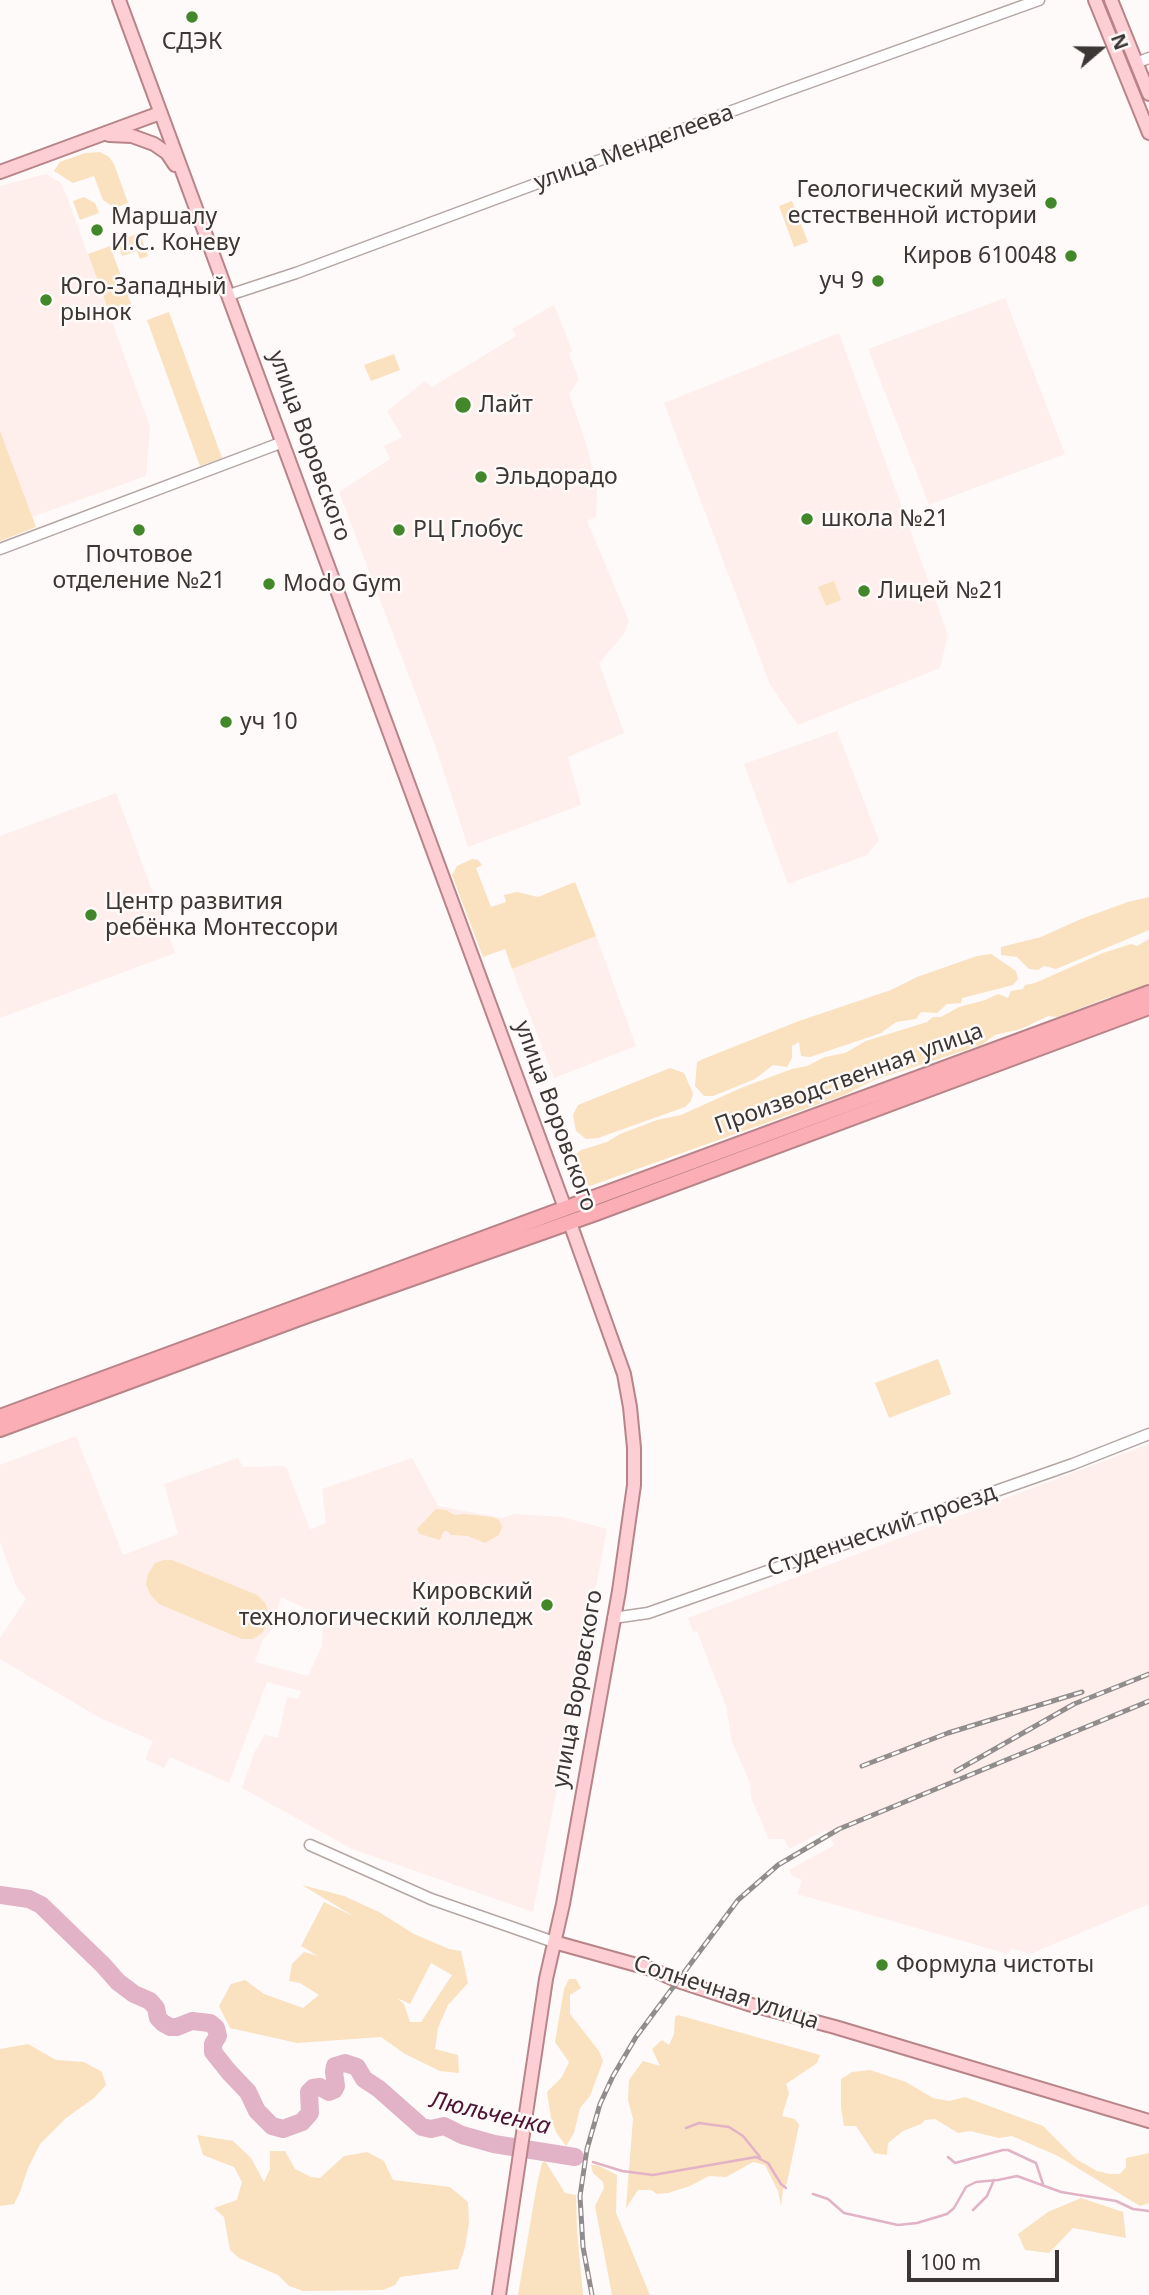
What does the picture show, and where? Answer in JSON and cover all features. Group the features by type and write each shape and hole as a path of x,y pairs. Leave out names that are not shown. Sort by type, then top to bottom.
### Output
{"highway":[{"name":"Производственная улица","path":"0,1416 1149,993"},
{"name":"Производственная улица","path":"0,1429 305,1316 570,1223 1149,1007"},
{"name":"улица Воровского","path":"565,1208 570,1223"}],"main road":[{"name":"улица Воровского","path":"119,0 565,1208"},
{"path":"1095,0 1149,133"},
{"path":"1111,0 1149,94"},
{"path":"1123,68 1136,63"},
{"path":"0,172 160,113"},
{"path":"98,136 132,136 154,144 167,153 186,181"},
{"name":"улица Воровского","path":"499,2295 545,1979 563,1904 634,1485 634,1448 624,1374 570,1223"},
{"name":"Солнечная улица","path":"554,1942 651,1969 677,1981 748,2004 835,2027 1149,2121"}],"street":[{"name":"улица Менделеева","path":"229,295 307,269 1039,0"},
{"path":"1136,63 1149,58"},
{"path":"0,549 283,442"},
{"name":"Студенческий проезд","path":"613,1618 648,1613 1149,1434"},
{"name":"Солнечная улица","path":"310,1844 431,1899 554,1942"}],"shaded area":[{"path":"100,152 109,157 128,203 115,208 103,200 94,176 73,183 54,171 60,162 85,153"},
{"name":"Юго-Западный рынок","path":"46,174 61,183 67,197 150,427 146,476 32,517 0,431 0,186"},
{"path":"84,197 95,203 99,213 80,220 73,201"},
{"path":"792,201 808,242 794,247 779,206"},
{"path":"140,233 148,256 140,259 137,251 122,256 117,241"},
{"path":"110,246 131,304 109,312 88,254"},
{"path":"1005,298 1065,454 929,505 868,349"},
{"path":"554,305 572,350 569,354 579,379 569,394 586,443 597,487 596,517 587,521 629,621 624,634 599,663 624,733 568,757 581,805 468,847 435,745 339,492 390,459 384,446 402,437 387,411 425,381 432,387 516,336 512,329"},
{"path":"169,312 222,458 200,466 147,320"},
{"name":"школа №21","path":"839,333 948,635 940,668 798,725 770,685 664,403"},
{"path":"394,354 400,370 371,381 364,365"},
{"path":"0,431 36,527 0,541"},
{"path":"834,581 841,600 826,606 818,587"},
{"path":"837,731 879,840 867,855 788,884 744,764"},
{"path":"116,793 175,953 0,1018 0,836"},
{"path":"472,859 478,860 482,865 476,868 491,907 506,902 504,895 517,892 538,897 575,882 596,936 512,969 505,949 483,957 452,875 457,866"},
{"path":"1149,897 1149,930 1056,969 1044,966 1038,970 1029,969 1017,957 1001,955 1001,947 1041,937 1081,919"},
{"path":"596,936 636,1046 554,1078 512,969"},
{"path":"1149,939 1149,984 1130,994 1109,997 1058,1017 1048,1016 1021,1029 995,1035 981,1045 874,1080 844,1095 590,1186 579,1179 575,1172 575,1155 620,1134 657,1120 681,1115 741,1088 807,1066 825,1057 845,1053 866,1041 927,1022 933,1017 941,1017 959,1007 998,994 1008,998 1011,991 1023,989 1025,985 1103,953 1131,944 1137,946"},
{"path":"991,954 1016,971 1018,979 1013,985 962,998 961,1003 947,1004 937,1013 921,1012 916,1019 896,1022 881,1033 810,1057 801,1056 799,1042 792,1046 792,1058 787,1067 773,1065 755,1079 713,1096 704,1096 695,1086 697,1062 703,1059 799,1021 891,990 917,977 977,956"},
{"path":"670,1068 684,1073 693,1093 691,1101 685,1107 598,1138 586,1139 576,1131 573,1115 578,1105"},
{"path":"938,1359 951,1394 889,1418 875,1383"},
{"path":"76,1436 123,1555 178,1534 164,1484 238,1458 243,1467 283,1466 287,1469 310,1530 326,1523 322,1489 412,1458 438,1506 502,1518 515,1514 562,1517 607,1529 533,1912 352,1849 242,1788 255,1751 265,1735 278,1738 287,1697 298,1699 301,1691 267,1682 229,1783 170,1757 164,1768 145,1759 153,1741 100,1718 0,1659 0,1638 26,1599 17,1588 0,1542 0,1465","holes":["281,1597 323,1617 322,1646 308,1676 255,1662 262,1641 273,1628"]},
{"path":"1149,1444 1149,1904 1030,1954 1011,1948 1008,1954 797,1894 802,1880 792,1876 789,1870 834,1845 826,1830 789,1849 784,1839 769,1839 751,1798 750,1783 732,1742 726,1706 697,1631 693,1632 688,1618"},
{"path":"436,1509 446,1510 454,1515 492,1517 499,1520 502,1527 499,1535 485,1543 468,1536 451,1535 447,1531 443,1532 440,1540 420,1534 417,1529"},
{"path":"172,1560 257,1595 265,1603 269,1613 262,1633 253,1639 242,1639 159,1604 146,1584 148,1574 155,1563"},
{"path":"302,1885 344,1896 379,1912 414,1934 449,1949 461,1951 468,1983 448,2005 438,2028 435,2049 458,2055 459,2073 440,2071 405,2054 381,2037 297,2043 230,2028 219,2006 231,1984 245,1980 264,1994 303,2008 319,1995 300,1983 289,1981 292,1964 304,1952 318,1956 301,1946 324,1902 355,1917","holes":["431,1963 452,1975 421,2022 410,2022 404,2004 397,1998 410,2004"]},
{"path":"569,1979 576,1979 581,1988 570,1995 570,2014 599,2051 603,2061 590,2096 580,2108 574,2133 566,2146 556,2132 551,2118 547,2092 562,2077 569,2062 555,2042 564,1989"},
{"path":"678,2015 820,2055 817,2063 786,2084 789,2093 782,2116 795,2119 799,2125 781,2206 778,2191 765,2165 753,2162 726,2177 709,2176 668,2193 638,2190 626,2208 633,2119 628,2100 629,2080 643,2061 660,2066 652,2049 662,2040 669,2045 674,2034 675,2017"},
{"path":"28,2044 56,2060 84,2062 102,2072 106,2085 40,2144 14,2204 0,2206 0,2049"},
{"path":"870,2070 906,2082 933,2098 949,2101 965,2097 1043,2126 1076,2159 1097,2171 1120,2174 1126,2167 1126,2158 1149,2153 1149,2203 1140,2206 1058,2156 1012,2136 999,2138 970,2131 958,2133 935,2119 925,2120 903,2131 888,2143 887,2155 874,2153 856,2126 844,2126 841,2107 841,2079 852,2072"},
{"path":"197,2135 233,2141 251,2158 264,2182 270,2169 270,2151 285,2151 295,2169 311,2177 320,2178 344,2156 367,2152 384,2161 393,2180 450,2187 468,2202 469,2223 458,2269 400,2277 395,2285 383,2290 303,2291 289,2286 278,2275 239,2258 230,2250 224,2217 214,2208 237,2200 242,2182 234,2167 203,2155"},
{"path":"545,2161 565,2193 576,2195 583,2295 518,2295 537,2184 542,2163"},
{"path":"591,2165 597,2165 617,2175 616,2213 650,2295 612,2295 595,2206 604,2188 603,2182 593,2173"},
{"path":"1081,2198 1123,2212 1126,2238 1073,2228 1049,2253 1025,2250 1018,2234 1048,2212"}],"waterway":[{"name":"Люльченка","path":"0,1895 29,1899 41,1905 118,1982 134,1994 150,2001 163,2023 177,2027 192,2021 210,2023 216,2028 218,2036 213,2044 213,2052 248,2092 257,2111 272,2126 283,2129 302,2122 310,2113 309,2092 320,2087 329,2092 334,2090 335,2066 345,2063 357,2067 364,2079 422,2127 431,2129 444,2126 462,2135 494,2144 575,2157"},
{"path":"686,2128 699,2123 729,2127 743,2136 760,2157"},
{"path":"948,2157 955,2163 1008,2150 1036,2163 1043,2184"},
{"name":"Люльченка","path":"593,2162 622,2171 653,2175 756,2157 768,2163 786,2188"},
{"name":"Люльченка","path":"813,2194 828,2199 844,2213 898,2225 917,2223 947,2214 954,2208 966,2187 976,2182 1017,2176 1061,2192 1116,2201 1133,2209 1149,2211"},
{"path":"973,2210 987,2196 994,2180"}],"railway":[{"path":"956,1771 1074,1704 1149,1674"},
{"path":"862,1766 948,1733 1082,1692"},
{"path":"592,2295 583,2247 580,2196 587,2149 600,2104 636,2037 738,1900 778,1865 839,1829 1149,1701"}],"place":[{"name":"СДЭК","path":"192,17"},
{"name":"Геологический музей естественной истории","path":"1051,203"},
{"name":"Маршалу И.С. Коневу","path":"97,230"},
{"name":"Киров 610048","path":"1071,256"},
{"name":"уч 9","path":"878,281"},
{"name":"Юго-Западный рынок","path":"46,300"},
{"name":"Лайт","path":"463,405"},
{"name":"Эльдорадо","path":"481,477"},
{"name":"школа №21","path":"807,519"},
{"name":"Почтовое отделение №21","path":"139,530"},
{"name":"РЦ Глобус","path":"399,530"},
{"name":"Modo Gym","path":"269,584"},
{"name":"Лицей №21","path":"864,591"},
{"name":"уч 10","path":"226,722"},
{"name":"Центр развития ребёнка Монтессори","path":"91,915"},
{"name":"Кировский технологический колледж","path":"547,1605"},
{"name":"Формула чистоты","path":"882,1965"}]}
